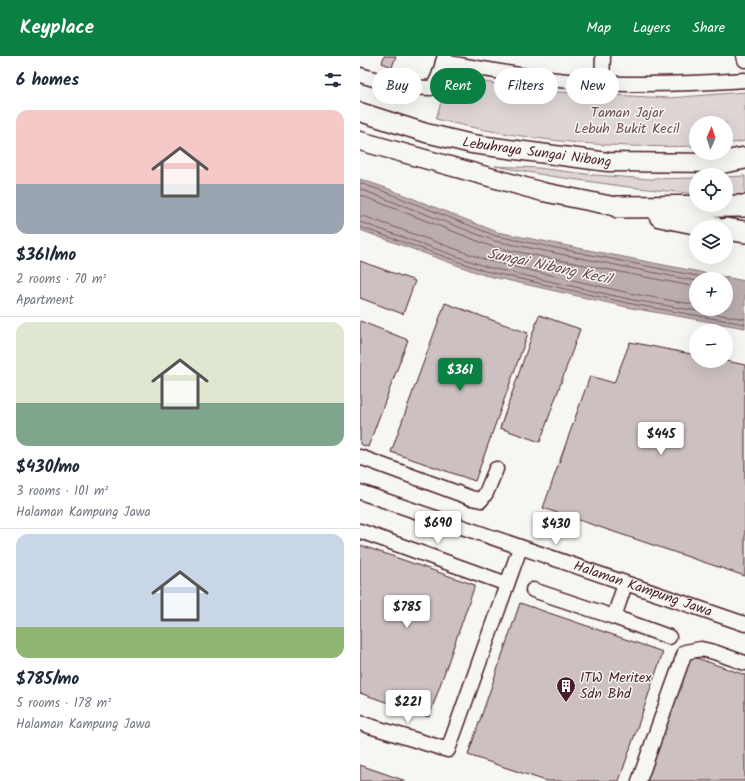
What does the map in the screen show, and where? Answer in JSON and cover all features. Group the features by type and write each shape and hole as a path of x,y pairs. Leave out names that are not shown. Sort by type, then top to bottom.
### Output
{"highway":[{"path":"719,163 745,158"},
{"path":"719,163 745,162"},
{"path":"618,207 745,206"},
{"path":"618,207 689,222"},
{"path":"733,230 745,232"}],"main road":[{"name":"Lebuhraya Sungai Nibong","path":"360,112 426,133 472,144 608,162 719,163"},
{"name":"Lebuhraya Sungai Nibong","path":"360,141 543,192 618,207"}],"street":[{"path":"603,56 603,68"},
{"path":"744,56 745,60"},
{"path":"360,75 402,86 430,88 434,86 438,79 444,59 530,77 566,81"},
{"path":"619,84 652,85 745,80"},
{"path":"360,457 471,498 481,500 486,493 496,469"},
{"name":"Halaman Kampung Jawa","path":"360,492 745,624"},
{"path":"360,531 507,584"},
{"path":"360,723 448,750 520,548"},
{"path":"614,617 625,584"},
{"path":"533,590 669,637"},
{"path":"639,781 685,652 701,649 745,663"}],"green space":[{"name":"Taman Jajar Lebuh Bukit Kecil","path":"486,82 494,84 494,104 558,104 558,92 566,92 566,104 619,104 619,95 669,98 745,92 745,141 733,143 733,116 689,116 689,146 664,147 565,142 533,138 436,119 440,104 486,104"},
{"path":"495,166 538,168 594,175 649,179 689,178 689,193 629,187 550,176"},
{"path":"745,176 745,196 733,195 733,177"}],"water":[{"name":"Sungai Nibong Kecil","path":"360,179 497,232 699,272 689,272 689,316 733,316 733,279 745,281 745,328 733,326 733,324 722,324 631,308 484,275 360,230"}],"building":[{"path":"384,56 396,56 392,67 382,63"},
{"path":"360,261 415,281 403,314 360,298"},
{"path":"445,303 528,333 475,481 391,452"},
{"path":"539,315 580,329 540,442 500,428"},
{"path":"360,321 408,340 368,447 360,444"},
{"path":"630,342 689,354 689,368 733,368 733,362 745,365 745,576 543,508 590,376 614,383"},
{"path":"360,545 475,585 429,717 360,693"},
{"name":"ITW Meritex Sdn Bhd","path":"520,603 663,652 619,781 546,781 468,755"},
{"path":"688,655 745,675 745,781 641,781"},
{"path":"360,765 406,781 360,781"}],"place":[{"name":"ITW Meritex Sdn Bhd","path":"566,703"}]}
